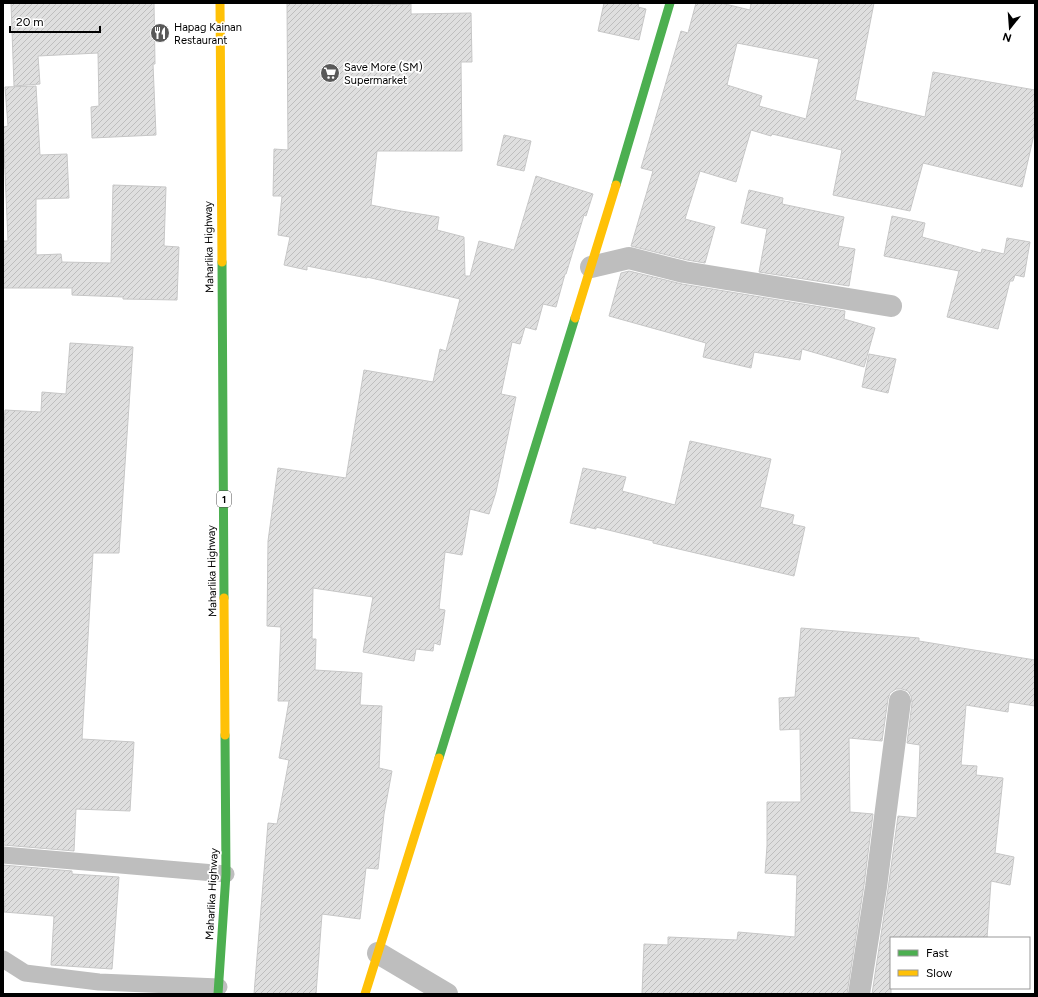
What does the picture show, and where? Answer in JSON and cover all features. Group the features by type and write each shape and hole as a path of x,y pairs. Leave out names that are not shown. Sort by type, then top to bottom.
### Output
{"street":[{"name":"Maharlika Highway","path":"219,990 226,874 220,3"},
{"path":"365,994 591,267 670,3"},
{"path":"591,267 629,258 684,272 891,306"},
{"path":"858,994 876,888 900,700"},
{"path":"378,953 446,994"}],"lane":[{"path":"3,855 226,874"},
{"path":"3,959 25,972 99,982 219,990"}],"building":[{"path":"11,3 154,3 155,64 153,64 156,135 92,138 91,107 99,106 98,53 38,56 40,84 14,86"},
{"path":"287,3 372,3 372,5 411,4 411,14 471,13 472,62 461,62 462,151 377,151 371,205 439,217 437,230 464,237 465,276 470,276 479,241 514,250 536,176 593,194 586,216 584,215 556,307 543,304 536,330 525,327 520,344 512,342 501,394 516,397 496,492 489,514 470,509 462,555 445,552 439,609 445,610 440,645 434,643 433,651 416,649 414,661 363,652 373,597 313,588 312,639 316,639 315,670 362,673 360,705 382,706 379,768 392,771 384,814 378,869 366,868 360,919 322,914 316,994 254,994 268,823 277,824 289,760 279,758 289,701 278,701 281,627 267,626 268,541 278,468 346,478 364,370 433,382 440,349 446,351 460,299 367,277 307,266 307,270 284,265 290,237 278,235 282,196 273,196 274,149 288,150"},
{"path":"604,3 639,3 638,7 646,9 639,40 598,31"},
{"path":"696,3 721,3 750,10 751,3 874,3 855,100 925,117 933,72 1035,90 1035,130 1022,187 923,163 910,211 833,195 842,150 772,134 771,136 751,130 736,182 700,171 685,219 715,227 705,263 631,246 653,171 641,168 681,31 688,33","holes":["737,43 819,59 806,119 759,106 762,96 727,85"]},
{"path":"36,86 40,155 67,154 69,198 36,199 36,255 61,254 62,262 111,263 113,185 166,187 164,246 179,247 177,300 123,299 123,297 72,295 72,288 3,288 3,241 8,241 3,127 8,126 5,87"},
{"path":"504,135 531,141 524,171 497,165"},
{"path":"749,190 783,198 782,204 844,217 838,246 855,249 849,286 759,272 767,229 741,223"},
{"path":"892,216 925,223 922,237 981,253 982,249 1004,254 1007,238 1030,242 1024,277 1015,275 1013,281 1010,281 998,329 947,317 959,271 884,256"},
{"path":"629,271 682,284 845,311 844,319 875,328 864,367 802,349 800,360 754,352 751,368 703,357 706,343 609,316 621,273"},
{"path":"70,343 133,347 119,553 93,553 82,739 134,742 130,811 76,809 74,851 3,845 3,439 5,410 41,412 42,392 66,394"},
{"path":"869,354 896,359 888,393 862,387"},
{"path":"690,441 771,459 760,507 794,515 792,524 805,527 794,576 653,543 653,541 596,527 596,529 570,523 583,468 626,477 622,491 675,505"},
{"path":"801,628 919,638 919,641 1035,660 1035,706 1009,702 1008,712 966,705 961,765 977,766 976,775 1003,778 995,853 1014,857 1010,885 991,881 987,937 890,937 891,994 872,994 898,816 917,818 920,745 907,743 912,703 911,696 908,691 896,689 890,693 888,699 882,741 849,738 850,812 873,814 864,885 847,994 642,994 644,944 668,945 668,937 737,940 738,932 795,937 797,875 765,873 767,846 767,802 801,802 800,729 780,730 779,698 795,697"},
{"path":"3,865 72,871 72,874 119,877 112,969 51,965 54,916 4,912"}],"traffic: fast":[{"path":"616,185 670,3"},
{"path":"222,262 224,598"},
{"path":"439,758 575,318"},
{"path":"218,994 226,874 225,735"}],"traffic: slow":[{"path":"220,3 222,262"},
{"path":"575,318 616,185"},
{"path":"224,598 225,735"},
{"path":"365,994 439,758"}],"place":[{"name":"Hapag Kainan Restaurant","path":"160,33"},
{"name":"Save More (SM) Supermarket","path":"330,73"}]}
